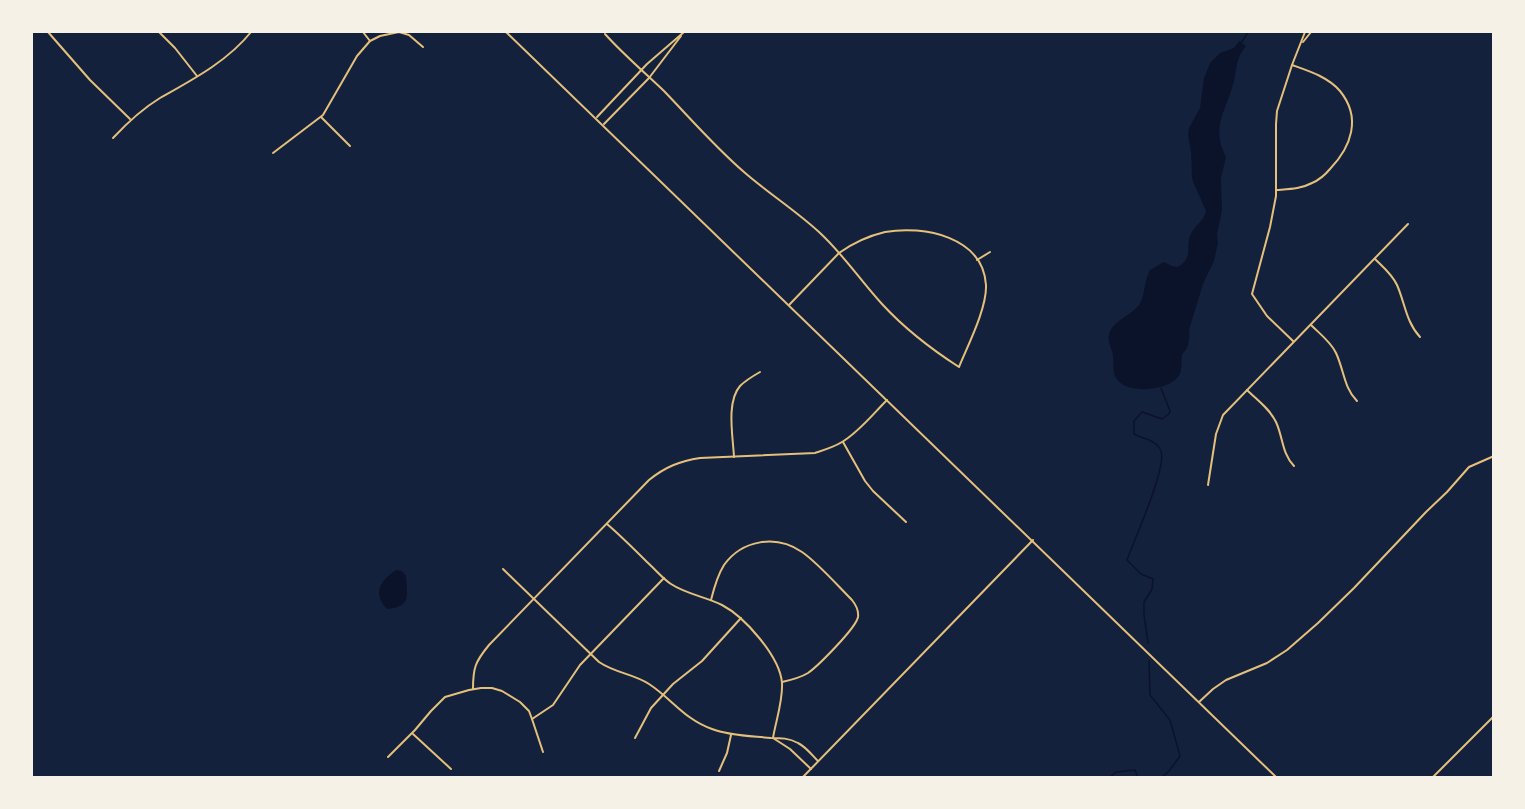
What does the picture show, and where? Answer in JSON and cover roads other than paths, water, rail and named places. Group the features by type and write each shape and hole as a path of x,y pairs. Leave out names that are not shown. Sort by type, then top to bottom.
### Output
{"street":[{"path":"48,32 90,80 130,120"},
{"path":"159,32 197,76"},
{"path":"113,138 130,120 236,48 251,32"},
{"path":"363,32 370,41"},
{"path":"273,153 321,117 357,56 370,41 380,36 399,32 409,34 423,47"},
{"path":"506,32 1277,777"},
{"path":"1293,342 1267,316 1252,294 1272,217 1276,190 1276,117 1305,32"},
{"path":"1301,45 1311,32"},
{"path":"596,118 641,71 683,33"},
{"path":"603,125 649,78 683,33"},
{"path":"605,34 731,160 813,227 839,253 872,294 897,320 923,343 959,367 984,301 986,286 983,271 977,260 968,249 955,240 913,231 887,232 869,236 839,253 789,305"},
{"path":"1276,190 1301,188 1322,177 1343,154 1350,141 1352,129 1348,106 1339,90 1320,76 1292,65"},
{"path":"321,117 350,146"},
{"path":"1208,485 1216,434 1220,421 1228,409 1408,224"},
{"path":"977,260 990,252"},
{"path":"1375,259 1395,281 1410,322 1420,337"},
{"path":"1311,325 1336,352 1348,389 1357,401"},
{"path":"734,457 731,414 733,397 739,387 760,372"},
{"path":"1247,390 1272,415 1278,425 1287,457 1294,466"},
{"path":"473,689 473,672 478,658 660,471 700,458 815,453 843,442 887,400"},
{"path":"843,442 865,481 906,522"},
{"path":"1199,702 1213,688 1226,680 1267,663 1287,650 1354,588 1469,467 1494,456"},
{"path":"607,524 676,588 732,610 752,628 778,668 782,682 773,738"},
{"path":"802,777 1033,540"},
{"path":"711,600 719,574 730,559 744,547 768,541 786,544 804,553 852,600 857,606 858,615 853,627 807,674 798,679 782,682"},
{"path":"503,569 590,654 608,668 642,680 663,694 688,717 712,729 787,738 798,743 818,761"},
{"path":"532,719 557,700 580,665 664,578"},
{"path":"635,738 651,708 663,694 702,661 741,618"},
{"path":"388,757 445,697 473,689 492,688 520,702 529,711 543,752"},
{"path":"1432,777 1494,716"},
{"path":"719,771 732,733"},
{"path":"412,734 451,769"},
{"path":"773,738 790,748 811,769"}],"water":[{"path":"1239,41 1246,46 1239,59 1220,127 1221,146 1226,157 1221,178 1222,211 1217,234 1218,243 1214,261 1203,284 1189,330 1189,341 1182,355 1181,372 1173,382 1156,388 1128,387 1115,376 1109,334 1114,325 1139,305 1150,270 1164,262 1178,267 1188,256 1190,236 1206,211 1192,178 1189,128 1200,108 1204,78 1210,63 1220,53 1234,48"},
{"path":"396,570 402,571 406,576 406,599 401,606 387,609 380,598 380,588 386,578"}],"waterway":[{"path":"1241,43 1248,32"},
{"path":"1148,643 1144,602 1152,589 1153,579 1141,574 1127,560 1155,488 1162,460 1159,447 1134,434 1134,421 1142,412 1162,419 1169,414 1170,411 1161,388"},
{"path":"1149,661 1150,695 1170,720 1180,756 1161,778"},
{"path":"1109,778 1116,772 1135,770 1138,778"}]}
